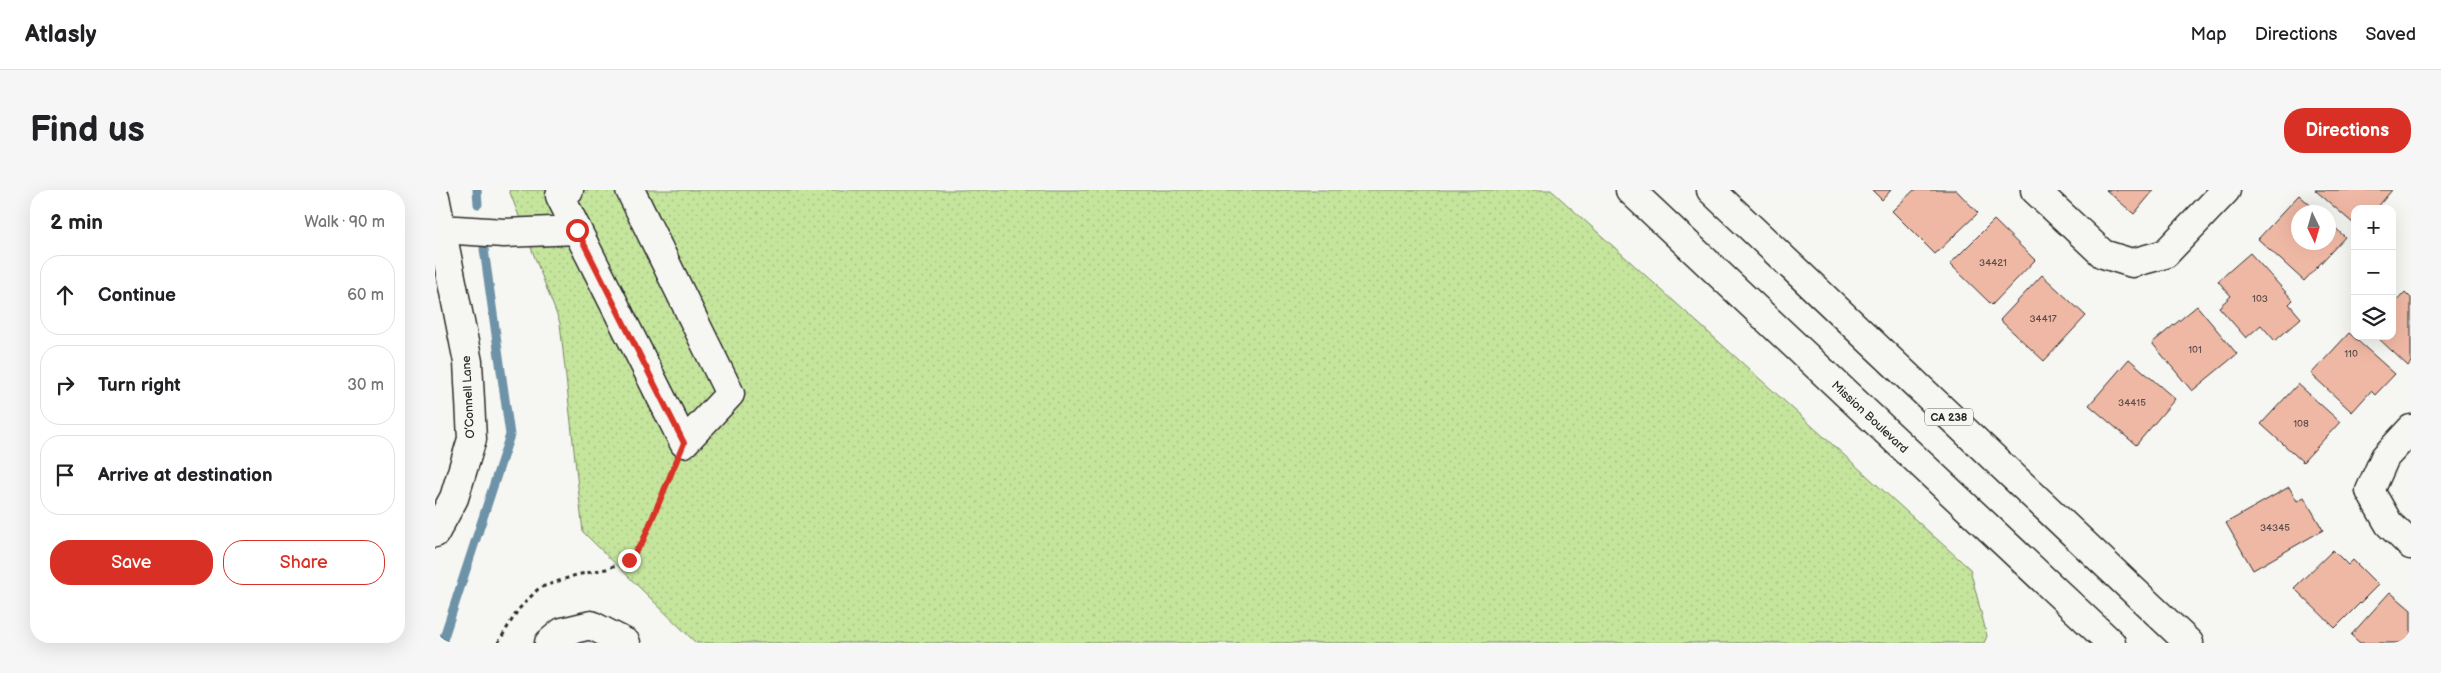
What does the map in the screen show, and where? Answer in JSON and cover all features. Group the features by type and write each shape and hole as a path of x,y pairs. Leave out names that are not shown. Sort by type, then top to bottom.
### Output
{"main road":[{"path":"569,190 560,196 684,443 730,394 630,190"},
{"name":"Mission Boulevard","path":"1629,190 2105,640"},
{"name":"CA 238","path":"1711,190 2189,643"},
{"path":"2035,190 2103,254 2132,262 2165,254 2226,190"},
{"name":"O’Connell Lane","path":"435,198 468,362 473,439 454,498 435,533"},
{"path":"440,229 504,233 577,230"},
{"path":"2411,429 2385,457 2370,491 2389,524 2411,545"},
{"path":"549,643 562,632 591,625 626,643"}],"path":[{"path":"498,643 518,610 539,588 576,575 606,569 629,560 642,543 684,443"}],"green space":[{"path":"509,190 1551,190 1970,569 1987,636 1984,643 696,643 583,532 560,323"}],"building":[{"path":"1872,190 1891,190 1882,200"},
{"path":"1914,190 1956,190 1978,213 1935,254 1892,211"},
{"path":"2106,190 2154,190 2134,214"},
{"path":"2315,190 2392,190 2379,205 2351,205 2351,222 2336,208 2336,205 2332,205"},
{"path":"2299,195 2310,205 2291,205 2291,250 2333,250 2304,281 2258,239"},
{"path":"1994,220 2035,260 1992,305 1950,264"},
{"path":"2336,229 2345,237 2336,247"},
{"path":"2250,253 2293,300 2289,304 2301,318 2275,341 2261,325 2246,338 2219,307 2231,296 2218,281"},
{"path":"2042,275 2086,316 2044,361 2000,320"},
{"path":"2405,292 2411,298 2411,362 2408,366 2380,340 2396,340 2396,302"},
{"path":"2197,306 2237,354 2192,391 2152,343"},
{"path":"2349,333 2351,340 2357,340 2395,374 2375,395 2371,391 2352,412 2311,374"},
{"path":"2129,359 2175,399 2136,445 2089,405"},
{"path":"2298,384 2340,422 2303,462 2261,424"},
{"path":"2289,487 2297,501 2304,497 2323,530 2253,570 2226,523"},
{"path":"2333,550 2348,565 2353,560 2378,585 2335,628 2294,588"},
{"path":"2390,592 2411,610 2411,643 2360,643 2351,635"}],"waterway":[{"path":"477,190 478,204"},
{"path":"442,643 510,435 484,249"}],"route":[{"path":"577,230 684,443 642,543 629,560"}]}
